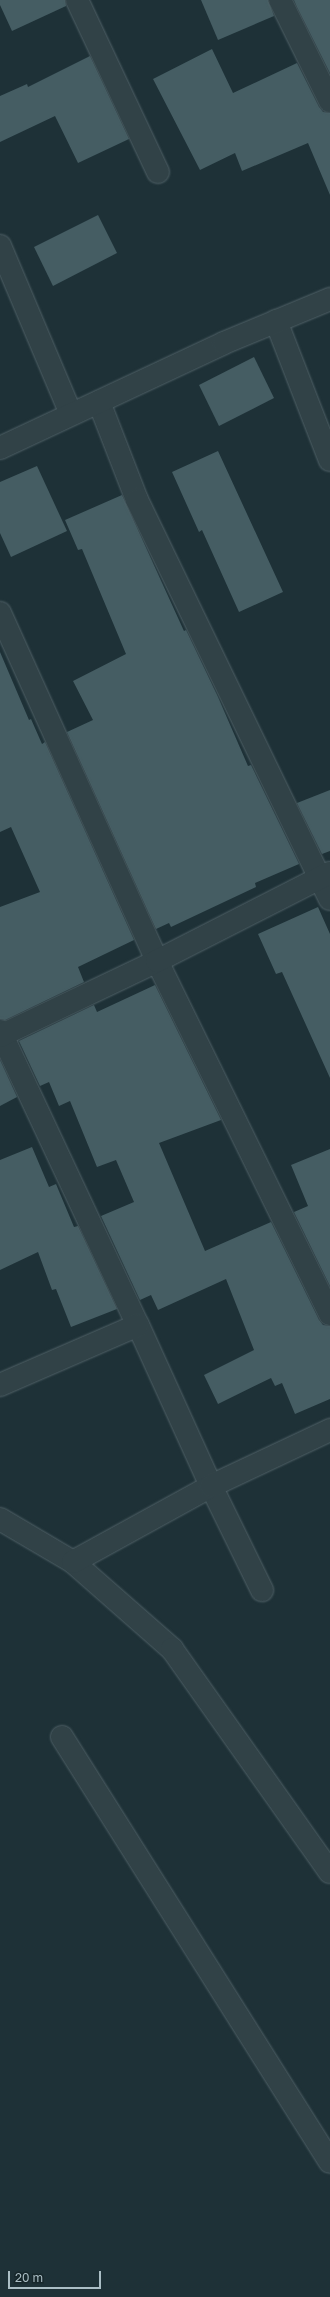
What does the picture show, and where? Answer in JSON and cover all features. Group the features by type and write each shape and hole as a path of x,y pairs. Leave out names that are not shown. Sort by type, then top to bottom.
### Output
{"street":[{"path":"77,0 158,172"},
{"path":"280,0 330,101"},
{"path":"0,246 71,414"},
{"path":"0,448 71,414 276,321 330,299"},
{"path":"276,321 330,460"},
{"path":"99,402 136,500 325,875 330,899"},
{"path":"0,613 156,961 330,1314"},
{"path":"262,1590 211,1486 138,1325 1,1034 156,961 325,875"},
{"path":"0,1385 138,1325"},
{"path":"72,1562 211,1486 330,1430"},
{"path":"0,1519 72,1562 172,1649 330,1872"},
{"path":"62,1738 330,2162"}],"building":[{"path":"0,0 65,0 66,6 12,31 0,5"},
{"path":"201,0 268,0 274,16 218,40"},
{"path":"294,0 330,0 330,73 297,7"},
{"path":"212,49 233,93 297,63 319,107 323,112 330,113 330,195 308,143 242,171 235,153 200,170 153,79"},
{"path":"90,56 129,139 78,163 55,116 0,142 0,96 27,84 28,87"},
{"path":"98,215 117,253 53,286 34,247"},
{"path":"254,357 274,398 219,426 199,385"},
{"path":"218,451 283,592 239,612 202,530 199,532 172,472"},
{"path":"37,466 67,531 11,557 0,533 0,482"},
{"path":"122,495 184,631 186,630 218,697 248,766 251,765 299,864 255,883 256,887 171,927 169,923 156,929 67,732 93,720 73,681 126,654 82,549 78,550 65,520"},
{"path":"0,652 29,720 31,719 42,744 45,742 134,940 78,967 84,982 5,1020 0,1019 0,907 40,892 11,827 0,832"},
{"path":"330,790 330,851 322,854 297,803"},
{"path":"318,907 330,934 330,1078 282,972 276,974 258,934"},
{"path":"155,985 221,1120 159,1143 205,1251 271,1222 319,1320 323,1325 330,1326 330,1399 295,1414 282,1383 275,1386 271,1378 218,1404 204,1375 254,1350 226,1279 158,1310 151,1295 140,1300 101,1216 134,1202 116,1160 97,1167 70,1101 59,1106 49,1082 40,1086 19,1041 94,1005 97,1012"},
{"path":"0,1060 17,1097 0,1106"},
{"path":"32,1147 49,1187 56,1184 74,1227 78,1226 117,1309 71,1327 56,1289 52,1290 38,1252 0,1270 0,1160"},
{"path":"330,1149 330,1286 294,1212 308,1206 291,1165"}]}
